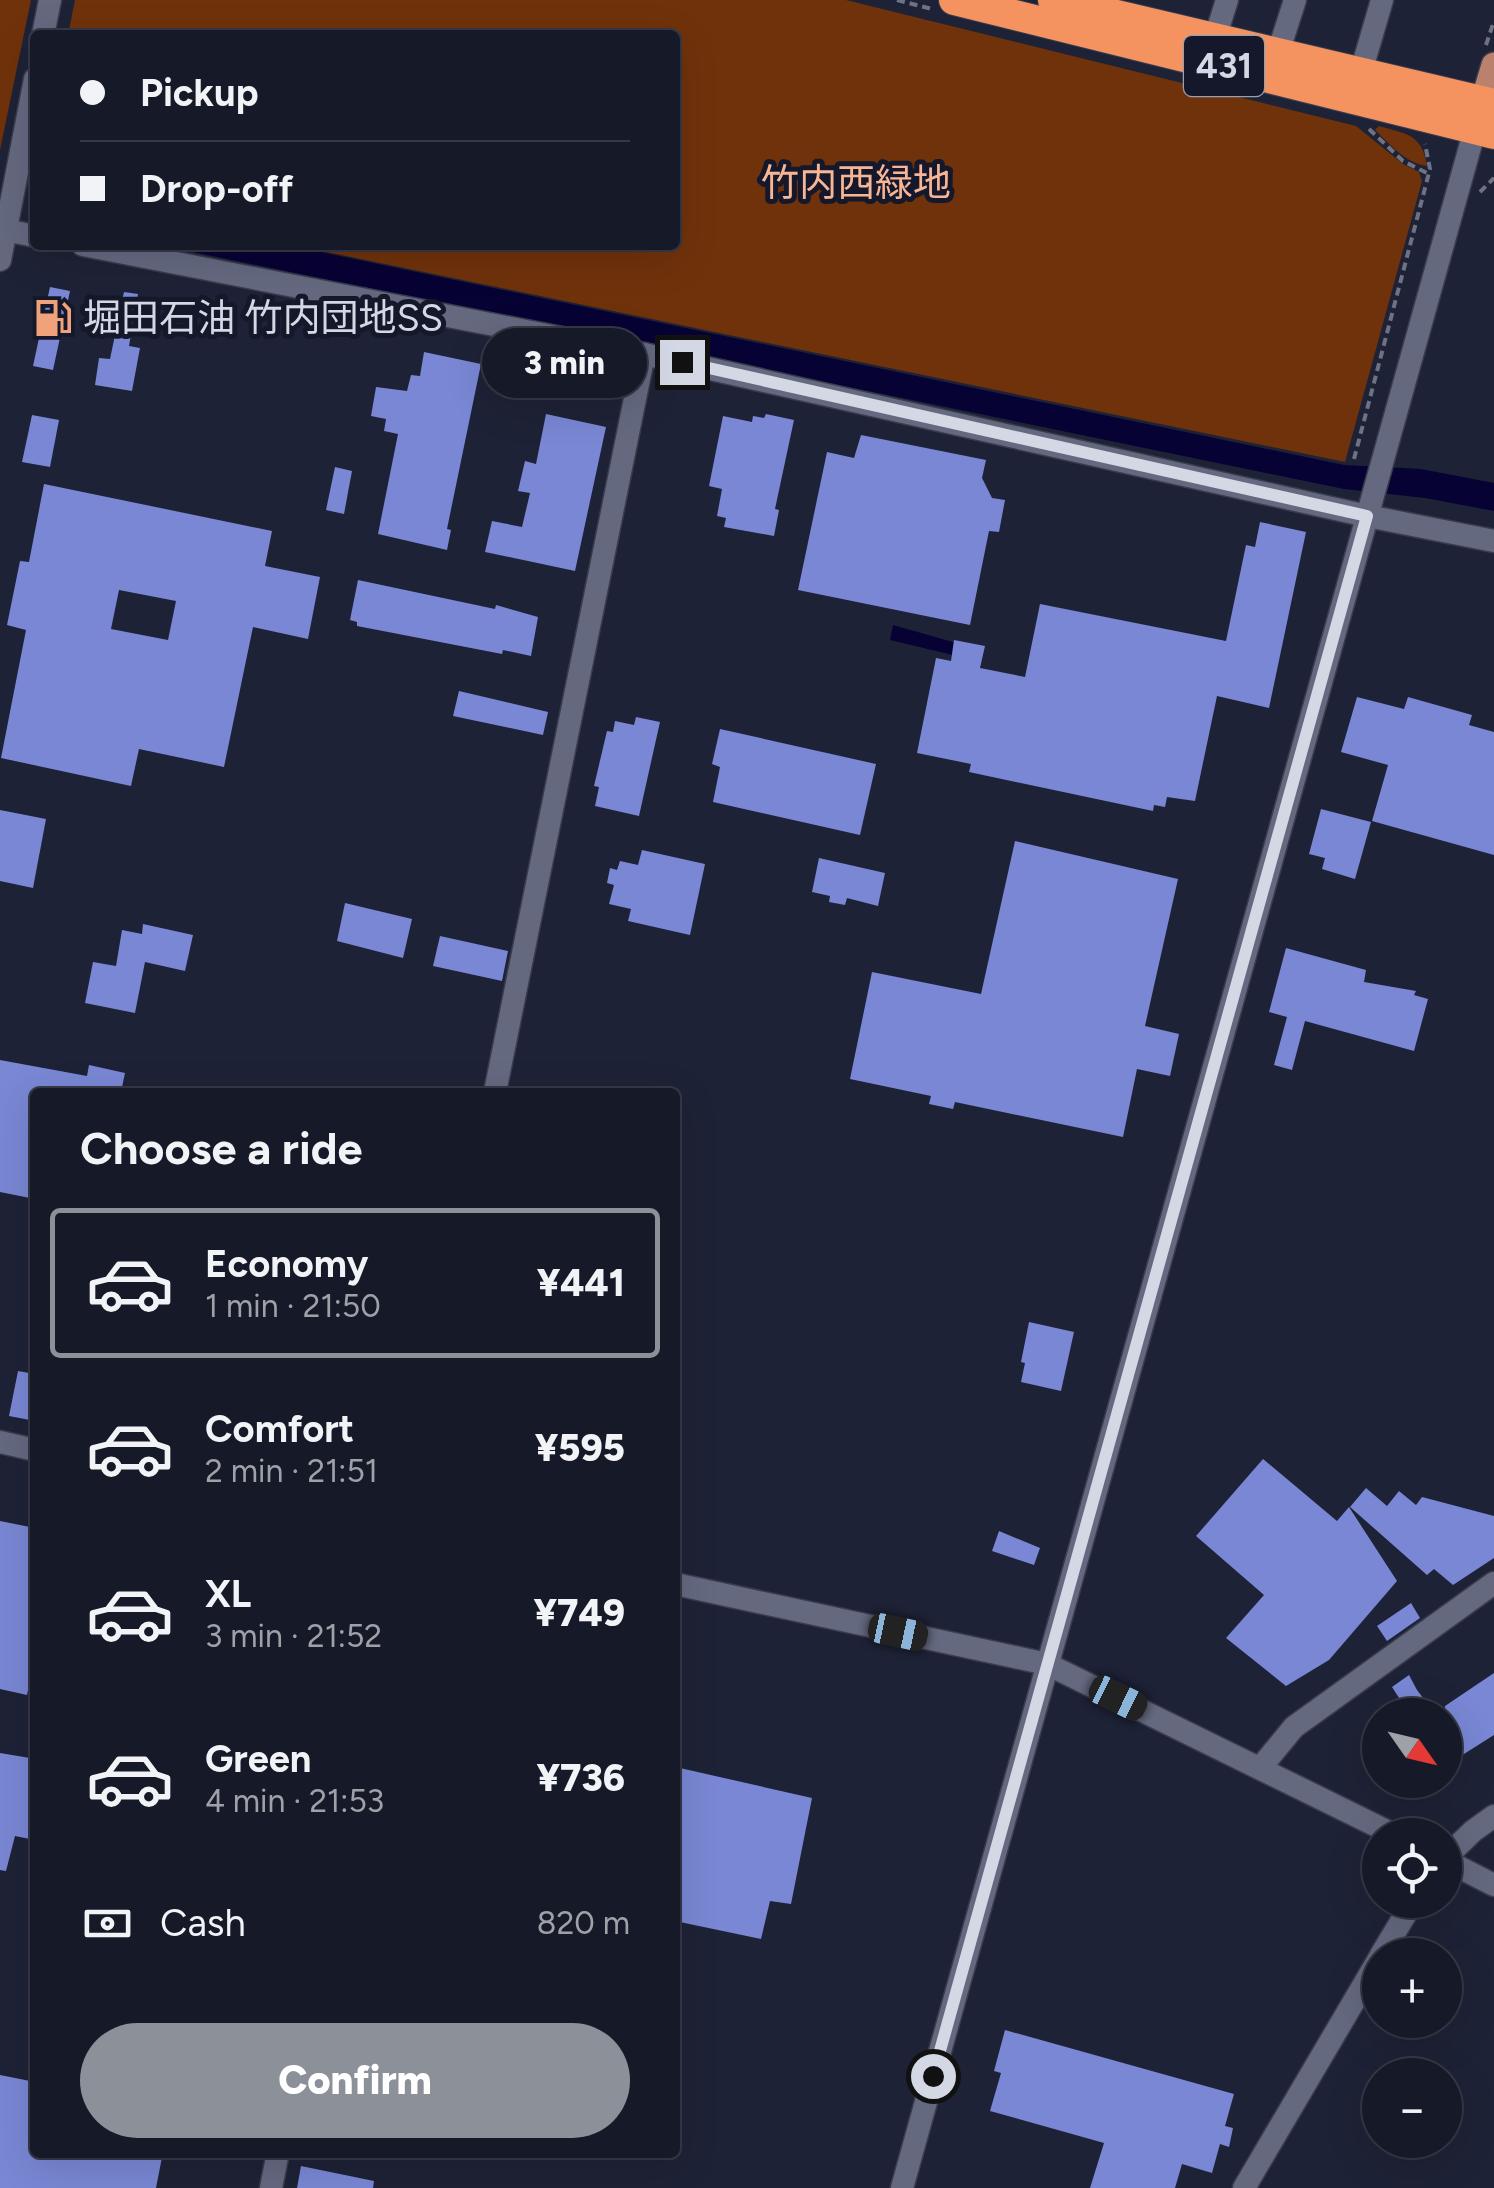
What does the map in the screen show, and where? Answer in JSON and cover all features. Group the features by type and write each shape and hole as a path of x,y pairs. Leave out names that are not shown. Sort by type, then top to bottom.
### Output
{"highway":[{"name":"431","path":"954,0 1486,117"},
{"name":"431","path":"1069,2 1361,72 1486,117"}],"main road":[{"path":"1486,117 1489,58"}],"street":[{"path":"45,30 50,0"},
{"path":"1215,38 1228,0"},
{"path":"1278,54 1295,0"},
{"path":"1361,72 1382,0"},
{"path":"0,260 30,105"},
{"path":"902,2188 1374,491 1486,117"},
{"path":"5,224 30,234"},
{"path":"110,250 644,354 1367,516 1494,540"},
{"path":"495,1088 644,354"},
{"path":"0,1442 30,1449"},
{"path":"1261,1767 1294,1728 1494,1582"},
{"path":"680,1585 1047,1664 1362,1818"},
{"path":"1462,1841 1494,1816"},
{"path":"1462,1868 1494,1885"},
{"path":"1244,2188 1362,1987"},
{"path":"271,2188 277,2158"}],"path":[{"path":"1489,58 1494,21"},
{"path":"1354,460 1430,172 1403,161 1366,127"},
{"path":"1494,178 1484,186 1494,189"}],"green space":[{"path":"0,0 31,0 0,150"},
{"name":"竹内西緑地","path":"75,0 846,0 1356,126 1419,172 1422,181 1345,462 317,250 680,250 680,30 69,30"},
{"path":"1379,126 1417,141 1427,166 1399,152 1375,130"}],"shaded area":[{"path":"183,250 311,250 1344,465 1421,469 1494,483 1494,511 1344,489"},
{"path":"893,625 960,644 957,656 890,640"}],"building":[{"path":"50,287 70,291 53,370 33,366"},
{"path":"124,292 138,294 129,346 140,348 132,391 95,385 99,358 110,359"},
{"path":"424,352 481,364 447,529 451,530 447,550 378,534 398,434 384,431 386,419 371,416 376,387 407,391 411,375 420,376"},
{"path":"546,414 606,427 575,571 485,552 492,521 522,527 530,493 518,491 525,461 536,464"},
{"path":"766,414 794,420 775,509 779,510 774,536 724,527 726,518 717,516 722,489 709,486 723,416 752,422 753,416 764,418"},
{"path":"32,415 59,420 50,467 22,462"},
{"path":"861,435 986,460 982,478 992,498 1005,500 999,532 989,531 970,625 798,590 827,452 854,458"},
{"path":"335,467 352,471 344,514 326,510"},
{"path":"44,484 272,531 265,566 320,577 308,639 253,627 224,767 139,749 131,786 1,758 26,630 7,625 20,561 29,562","holes":["119,590 176,601 168,640 111,629"]},
{"path":"1260,522 1306,532 1269,708 1217,696 1195,801 1167,797 1165,807 1154,805 1153,811 969,772 971,764 917,753 936,658 951,661 954,640 985,646 980,668 1025,677 1040,604 1226,641 1246,545 1255,547"},
{"path":"358,580 495,609 496,605 538,617 531,656 357,626 357,622 350,620"},
{"path":"459,691 548,712 543,735 453,716"},
{"path":"1357,697 1404,709 1408,697 1472,715 1469,725 1494,732 1494,855 1372,821 1388,765 1341,752"},
{"path":"636,717 660,722 639,816 595,806 599,787 594,786 607,731 613,732 615,721 634,725"},
{"path":"720,729 876,764 860,835 713,802 720,767 712,764"},
{"path":"1321,809 1371,822 1355,879 1322,869 1325,858 1309,854"},
{"path":"0,810 46,819 33,888 0,881"},
{"path":"1015,841 1178,879 1145,1026 1179,1034 1170,1076 1137,1069 1123,1137 955,1102 953,1109 929,1104 931,1096 850,1079 872,972 981,994"},
{"path":"642,850 705,864 690,935 628,921 631,909 609,904 614,885 607,883 610,868 617,870 620,861 638,865"},
{"path":"819,858 885,873 878,906 847,898 845,905 829,902 830,896 812,892"},
{"path":"345,903 412,919 403,958 337,941"},
{"path":"143,924 193,935 185,971 145,962 135,1013 85,1003 93,962 116,966 122,930 142,934"},
{"path":"440,936 508,951 502,981 433,966"},
{"path":"1286,948 1366,970 1364,982 1416,991 1414,995 1428,999 1414,1051 1305,1021 1292,1070 1274,1065 1287,1017 1269,1012"},
{"path":"0,1060 87,1076 89,1065 125,1073 122,1088 30,1088 30,1198 0,1192"},
{"path":"1029,1322 1074,1332 1061,1391 1021,1382"},
{"path":"18,1371 30,1373 30,1420 9,1416"},
{"path":"1263,1459 1337,1521 1349,1507 1397,1581 1329,1660 1286,1686 1226,1638 1264,1595 1196,1536"},
{"path":"1366,1488 1387,1506 1399,1491 1416,1505 1422,1497 1494,1516 1494,1558 1453,1585 1434,1569 1427,1575 1350,1507"},
{"path":"0,1521 30,1527 30,1680 27,1695 0,1689"},
{"path":"999,1531 1040,1548 1034,1565 992,1551"},
{"path":"1411,1603 1420,1618 1387,1641 1377,1626"},
{"path":"1494,1673 1494,1735 1462,1755 1462,1698 1457,1698"},
{"path":"1409,1675 1423,1698 1399,1698 1392,1687"},
{"path":"0,1753 30,1758 30,1839 15,1836 6,1871 0,1870"},
{"path":"680,1768 812,1798 791,1904 770,1901 761,1939 680,1922"},
{"path":"1005,2030 1234,2094 1225,2126 1233,2128 1229,2147 1220,2144 1212,2173 1182,2164 1175,2188 1090,2188 1104,2143 990,2111 1001,2073 994,2071"},
{"path":"0,2075 30,2081 30,2158 162,2158 156,2188 0,2188"},
{"path":"301,2166 374,2181 373,2188 297,2188"}],"place":[{"name":"堀田石油 竹内団地SS","path":"53,318"}],"route":[{"path":"682,362 1367,516 933,2076"}]}
